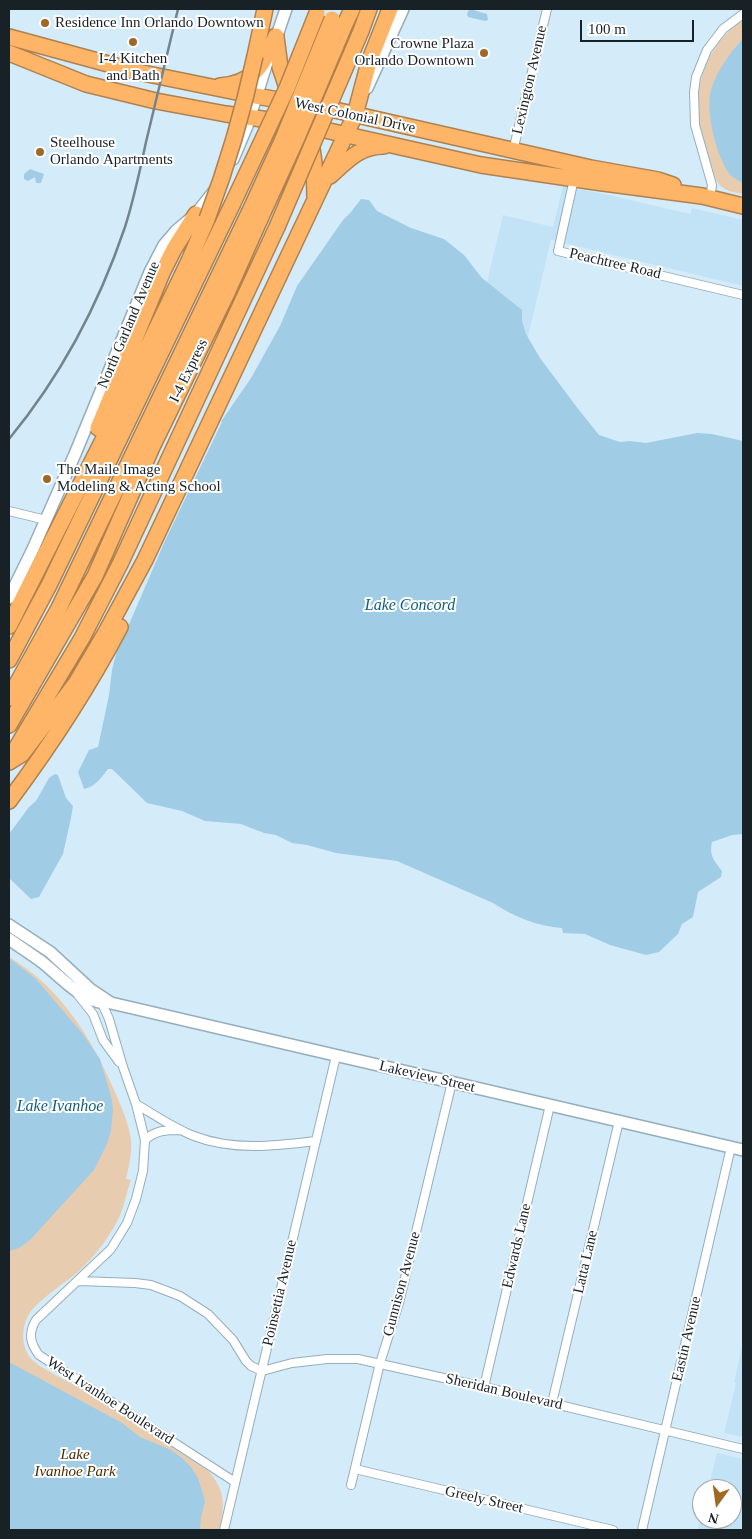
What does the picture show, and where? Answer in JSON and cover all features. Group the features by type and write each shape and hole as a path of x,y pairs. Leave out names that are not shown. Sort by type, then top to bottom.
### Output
{"highway":[{"path":"9,626 52,523 71,504 185,269 202,216 235,139 265,9"},
{"name":"I-4 Express","path":"9,724 95,576 152,447 227,293 282,141 338,17 352,9"},
{"path":"9,761 82,638 116,572 277,227 369,9"},
{"path":"9,761 22,754 76,683 145,560 355,115 369,62 390,9"},
{"path":"9,660 49,585 232,205 287,88 317,11"},
{"path":"201,85 227,85 246,79 262,65 276,36"},
{"path":"276,36 280,67 291,102 310,140 314,163 315,202"},
{"name":"West Colonial Drive","path":"9,37 112,65 201,85 355,115 591,168 658,180 706,197 743,206"},
{"name":"West Colonial Drive","path":"9,53 78,81 156,101 250,118 303,125 481,165 706,197"},
{"path":"256,96 303,125"},
{"path":"325,181 359,151 372,146 396,146"},
{"name":"I-4 Express","path":"9,698 59,608 255,216"},
{"path":"9,801 96,673 120,628 145,560"}],"street":[{"name":"North Garland Avenue","path":"9,598 52,523 79,446 150,272 164,245 176,231 202,216 242,142 286,9"},
{"path":"355,115 403,9"},
{"name":"Lexington Avenue","path":"514,151 547,9"},
{"path":"706,197 712,185 695,125 694,92 696,77 707,50 722,29 743,14"},
{"name":"Peachtree Road","path":"574,179 558,251 743,295"},
{"path":"9,511 52,523"},
{"name":"Lakeview Street","path":"9,925 50,952 103,1000"},
{"name":"Lakeview Street","path":"9,939 40,960 67,984 92,1000 103,1000 743,1150"},
{"name":"West Ivanhoe Boulevard","path":"67,984 89,1008 103,1040 123,1067"},
{"name":"West Ivanhoe Boulevard","path":"103,1000 136,1104 145,1140 143,1171 136,1199 127,1223 111,1249 36,1320 31,1329 30,1337 33,1347 39,1355 235,1482"},
{"name":"Poinsettia Avenue","path":"224,1530 336,1056"},
{"name":"Gunnison Avenue","path":"351,1485 380,1363 399,1303 452,1082"},
{"path":"136,1104 180,1130 210,1141 257,1147 316,1141"},
{"name":"Edwards Lane","path":"484,1387 550,1105"},
{"name":"Latta Lane","path":"552,1403 619,1121"},
{"path":"145,1140 152,1134 163,1130 180,1130"},
{"name":"Eastin Avenue","path":"642,1530 731,1147"},
{"path":"79,1281 151,1285 180,1296 208,1314 232,1340 246,1361 251,1366 262,1371"},
{"name":"Sheridan Boulevard","path":"262,1371 292,1363 327,1359 358,1359 743,1449"},
{"name":"Greely Street","path":"355,1469 613,1530"}],"shaded area":[{"path":"563,186 690,214 692,208 743,220 743,286 551,240 522,362 477,324 503,215 553,227"},
{"path":"743,1342 743,1437 724,1433 736,1383 734,1382"},
{"path":"717,1453 743,1459 743,1530 698,1530 742,1529 742,1479 710,1479"}],"green space":[{"path":"743,19 743,38 736,46 711,118 715,140 723,162 729,173 743,183 743,194 725,189 715,177 699,123 698,107 699,92 706,64 721,39"},
{"name":"Lake Ivanhoe Park","path":"9,957 27,969 59,998 84,1033 105,1070 119,1102 127,1121 131,1141 131,1155 126,1179 131,1180 122,1209 113,1229 85,1265 32,1310 24,1326 24,1345 29,1356 38,1365 80,1388 207,1470 221,1491 223,1505 219,1530 9,1530"}],"water":[{"path":"470,9 487,14 488,20 468,17"},
{"path":"743,38 743,183 728,172 719,155 709,109 711,90 720,69"},
{"path":"30,169 44,174 41,183 36,183 35,177 28,181 24,179 24,174"},
{"name":"Lake Concord","path":"361,199 369,200 377,211 411,228 444,239 464,255 482,278 522,310 522,321 526,334 540,358 599,435 620,442 646,443 697,433 712,434 743,441 743,834 732,835 712,842 712,854 722,871 721,877 698,892 693,917 682,924 678,934 659,952 646,955 610,945 585,934 563,933 562,928 526,920 509,913 493,903 397,861 336,853 292,843 276,835 264,833 241,824 205,821 182,811 147,803 112,769 108,769 95,784 84,789 78,772 89,750 98,747 109,695 112,670 134,582 216,429 251,378 280,326 297,286 343,220"},
{"path":"55,774 58,775 66,798 73,806 71,818 63,854 39,897 31,899 9,878 9,834 29,807 36,801 49,778"},
{"name":"Lake Ivanhoe","path":"9,958 36,979 82,1033 100,1059 113,1109 111,1131 107,1144 94,1170 30,1240 19,1248 9,1251"},
{"path":"9,1362 122,1423 140,1437 171,1450 182,1458 198,1478 205,1502 200,1530 9,1530"}],"pier":[{"path":"219,421 222,422 164,543 111,661 131,581"}],"railway":[{"path":"9,439 62,365 91,311 115,256 134,195 178,9"}],"place":[{"name":"Residence Inn Orlando Downtown","path":"45,23"},
{"name":"I-4 Kitchen and Bath","path":"133,42"},
{"name":"Crowne Plaza Orlando Downtown","path":"484,53"},
{"name":"Steelhouse Orlando Apartments","path":"40,152"},
{"name":"The Maile Image Modeling & Acting School","path":"47,479"}]}
